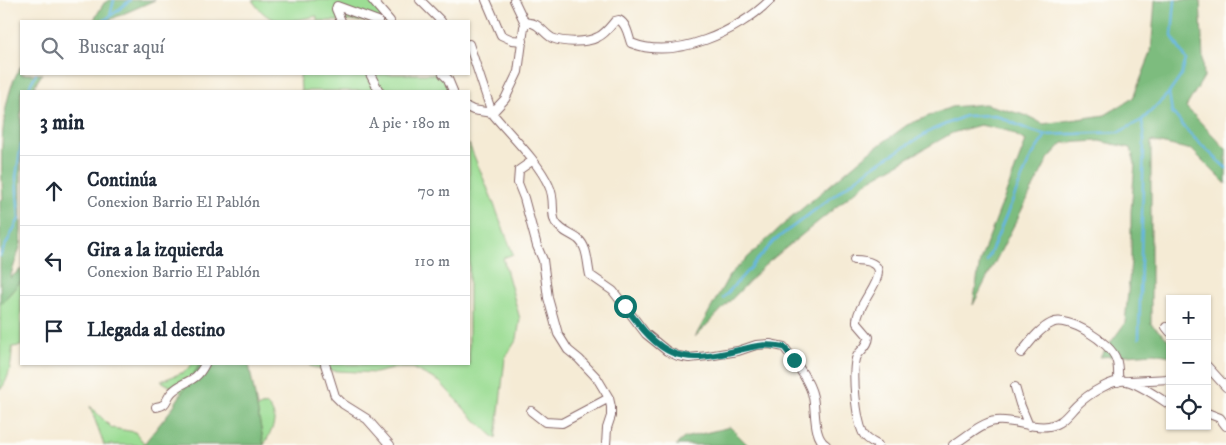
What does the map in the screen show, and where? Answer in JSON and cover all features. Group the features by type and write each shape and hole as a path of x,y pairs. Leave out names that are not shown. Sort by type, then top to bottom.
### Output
{"street":[{"path":"372,0 389,20"},
{"path":"420,0 440,20"},
{"path":"486,0 501,35 523,42"},
{"path":"492,113 505,99 518,72 525,24 514,0"},
{"path":"525,24 534,23 552,37 565,41 579,41 597,38 615,21 619,20 623,22 631,43 640,47 679,48 724,33 758,12 770,0"},
{"path":"342,20 336,9 337,6 375,20"},
{"path":"470,47 492,113 543,174 554,196 553,217 557,225 579,240 586,251 590,275 613,291 646,334 667,351 678,356 689,358 738,351 756,345 770,344 784,347 794,360 813,396 817,431 822,443 826,445"},
{"path":"371,75 378,90"},
{"path":"444,75 453,90"},
{"path":"470,108 492,113"},
{"path":"532,161 519,170 518,183 543,260 548,298 558,334 568,350 597,378 609,398 611,416 606,445"},
{"path":"854,260 864,260 871,263 878,272 877,280 857,316 857,323 869,337 868,343 856,356 854,367 857,414 863,435 878,445"},
{"path":"1021,353 1035,335 1052,322 1060,321 1077,326 1100,340 1112,351 1119,373 1118,382"},
{"path":"156,407 162,406 168,401 171,393 198,376 204,365"},
{"path":"325,365 335,396 343,404 367,419 390,445"},
{"path":"1211,371 1226,387"},
{"path":"953,445 972,431 995,421 1014,422 1029,426 1051,426 1065,418 1086,398 1105,385 1128,381 1166,380"},
{"path":"1128,381 1166,403"},
{"path":"1015,387 1029,426"},
{"path":"531,411 545,422 562,423 609,398"},
{"path":"1211,415 1220,418 1226,426"}],"green space":[{"path":"109,0 155,0 109,20 94,20 104,3"},
{"path":"252,0 374,0 390,20 317,20 317,16 297,20 278,20 259,9"},
{"path":"1155,0 1200,0 1204,77 1186,107 1226,149 1226,184 1192,150 1151,141 1151,324 1166,337 1166,355 1154,353 1100,357 1125,323 1131,261 1131,211 1135,164 1131,148 1099,141 1063,143 1048,159 973,305 980,261 1026,141 1008,131 980,125 952,133 868,181 765,265 695,337 730,274 785,223 867,154 907,125 951,107 985,104 1028,116 1043,124 1105,115 1133,98 1151,53"},
{"path":"20,68 20,75 41,75 35,85 35,90 20,90 20,247 10,278 20,270 20,282 0,305 0,200 3,199 3,130 5,112 14,79"},
{"path":"300,75 441,75 449,90 301,90"},
{"path":"470,146 513,254 503,258 520,319 517,339 505,358 496,439 469,414 440,382 412,368 396,368 375,373 321,370 310,366 470,365"},
{"path":"20,282 20,346 12,347 8,375 0,390 0,305"},
{"path":"191,365 199,365 182,393 161,381 184,372"},
{"path":"199,365 249,365 264,445 143,445 171,410"},
{"path":"266,404 273,414 274,424 264,445 257,408"},
{"path":"90,406 112,428 135,432 144,443 143,445 104,445"},
{"path":"730,427 748,445 676,445 684,438"}],"waterway":[{"path":"110,16 114,0"},
{"path":"104,20 130,0"},
{"path":"723,298 775,240 872,167 932,130 965,116 995,115 1029,130 1046,135 1119,132 1142,120 1169,93 1181,76 1186,60 1172,36 1175,0"},
{"path":"29,90 35,75"},
{"path":"1169,93 1172,112 1190,134 1226,168"},
{"path":"1139,338 1144,140 1142,120"},
{"path":"987,261 1031,157 1046,135"},
{"path":"0,256 19,219 16,177 20,151"}],"route":[{"path":"625,306 646,334 667,351 678,356 689,358 708,356 738,351 756,345 770,344 784,347 794,360"}]}
